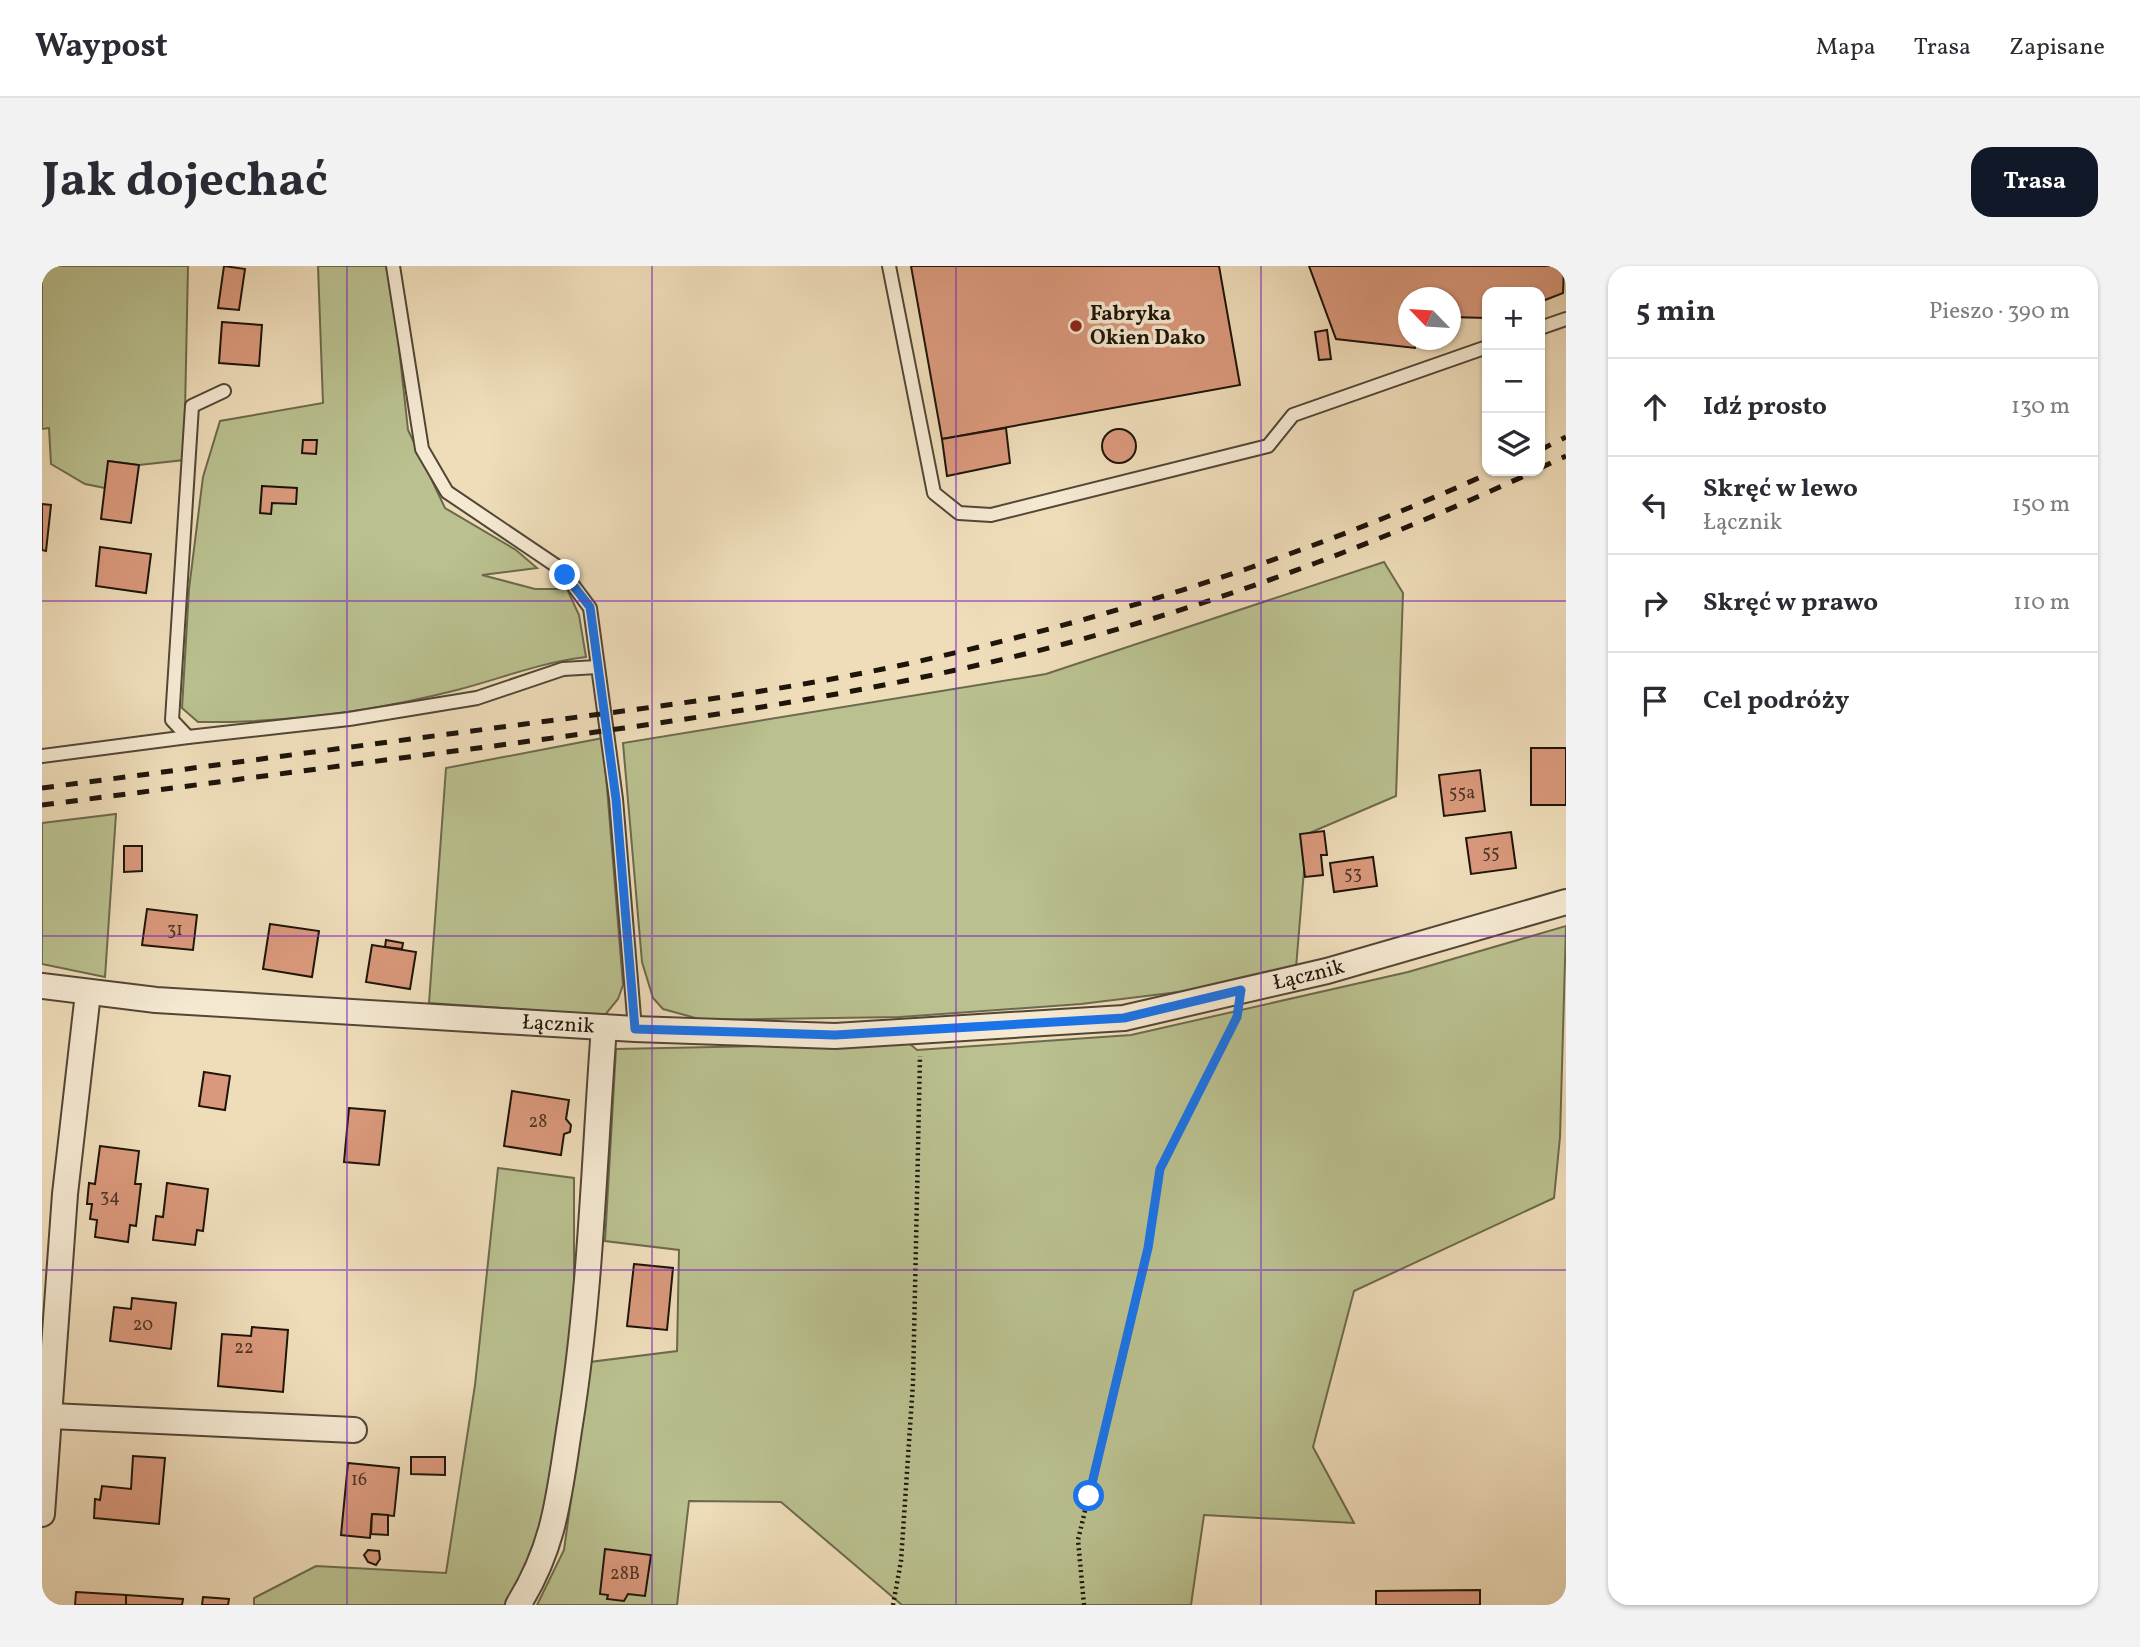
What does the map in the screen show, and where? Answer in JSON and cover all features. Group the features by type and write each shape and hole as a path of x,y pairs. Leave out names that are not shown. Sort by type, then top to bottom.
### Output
{"street":[{"name":"Łącznik","path":"42,986 156,1000 635,1029 835,1035 1124,1018 1327,971 1566,902"},
{"path":"42,1514 65,1194 88,992"},
{"path":"518,1605 538,1572 554,1529 580,1357 604,1027"},
{"path":"51,1416 354,1430"}],"lane":[{"path":"393,266 422,449 447,492 561,569 590,607 616,799 635,1029"},
{"path":"889,266 934,493 959,513 991,516 1268,446 1293,415 1482,349"},
{"path":"1545,326 1566,319"},
{"path":"188,737 172,720 192,406 224,391"},
{"path":"42,756 349,719 477,698 563,669 597,667"}],"path":[{"path":"1084,1605 1078,1541 1148,1248 1160,1169 1237,1017 1241,990"},
{"path":"893,1605 901,1561 913,1382 920,1030"}],"green space":[{"path":"42,266 188,266 184,460 139,465 109,461 105,488 85,484 51,464 49,428 42,429"},
{"path":"318,266 390,266 408,430 445,508 516,550 537,568 482,575 535,589 567,589 579,615 586,657 536,667 425,698 328,715 263,721 198,722 182,708 189,589 203,477 220,421 323,403"},
{"path":"1384,562 1403,593 1396,796 1307,834 1296,968 1203,989 1081,1004 900,1017 703,1020 663,1009 653,998 642,962 623,743 1046,674"},
{"path":"603,738 623,985 618,999 605,1015 429,1003 446,768"},
{"path":"116,814 105,977 42,964 42,823"},
{"path":"1566,926 1560,1137 1554,1198 1354,1291 1313,1447 1354,1523 1204,1515 1191,1605 902,1605 781,1502 689,1501 677,1605 537,1605 564,1550 590,1362 677,1351 679,1250 605,1241 616,1049 909,1043 917,1050 1131,1035 1408,972"},
{"path":"498,1168 574,1178 574,1311 550,1486 540,1538 507,1605 254,1605 254,1598 316,1566 446,1573 475,1385"}],"building":[{"path":"224,266 245,269 239,310 218,308"},
{"name":"Fabryka Okien Dako","path":"911,266 1219,266 1240,385 942,439"},
{"path":"1309,266 1564,266 1563,293 1545,300 1545,287 1482,287 1482,318 1461,317 1461,287 1398,287 1398,346 1336,339"},
{"path":"222,322 262,325 259,366 219,363"},
{"path":"1327,330 1331,359 1319,360 1315,332"},
{"path":"1006,428 1010,463 947,476 942,439"},
{"path":"1119,429 1131,434 1136,446 1131,458 1119,463 1107,458 1102,446 1107,434"},
{"path":"303,440 317,440 316,454 302,453"},
{"path":"108,461 139,465 131,523 101,519"},
{"path":"262,486 297,488 296,504 272,503 271,514 260,513"},
{"path":"42,504 51,505 46,551 42,550"},
{"path":"100,547 151,554 146,593 96,586"},
{"path":"1531,748 1566,748 1566,805 1531,805"},
{"path":"1480,770 1485,811 1444,816 1439,775"},
{"path":"1324,831 1327,855 1321,855 1323,875 1305,877 1300,834"},
{"path":"1511,832 1516,868 1471,874 1466,838"},
{"path":"124,846 142,846 142,871 124,872"},
{"path":"1373,857 1377,886 1334,892 1330,863"},
{"path":"147,909 197,915 193,950 142,945"},
{"path":"270,924 319,931 312,977 263,969"},
{"path":"386,940 403,943 402,949 385,947"},
{"path":"372,945 416,952 410,989 366,982"},
{"path":"204,1072 230,1076 225,1110 199,1106"},
{"path":"512,1091 569,1100 566,1119 571,1125 570,1132 564,1134 561,1155 504,1146"},
{"path":"349,1108 385,1111 379,1165 344,1162"},
{"path":"100,1146 139,1151 135,1184 141,1184 136,1226 130,1225 128,1242 95,1237 97,1220 90,1219 92,1204 87,1204 89,1183 95,1184"},
{"path":"167,1183 208,1189 203,1231 197,1230 195,1245 153,1240 156,1216 163,1217"},
{"path":"634,1264 673,1268 667,1330 627,1326"},
{"path":"132,1298 176,1303 171,1349 110,1341 114,1307 131,1309"},
{"path":"252,1327 288,1330 283,1392 218,1386 222,1334 251,1336"},
{"path":"133,1456 165,1458 159,1524 94,1518 95,1499 100,1500 102,1486 131,1489"},
{"path":"411,1457 445,1457 445,1475 411,1474"},
{"path":"348,1463 399,1468 394,1516 372,1514 370,1538 341,1535"},
{"path":"372,1514 388,1515 388,1535 371,1534"},
{"path":"605,1549 651,1555 645,1596 628,1594 624,1601 607,1599 608,1595 600,1594"},
{"path":"368,1550 379,1551 380,1559 376,1565 368,1562 364,1555"},
{"path":"1480,1590 1480,1605 1376,1605 1376,1591"},
{"path":"76,1592 126,1595 126,1605 75,1605"},
{"path":"126,1595 183,1599 182,1605 126,1605"},
{"path":"203,1597 229,1599 228,1605 202,1605"}],"railway":[{"path":"1545,448 1566,437"},
{"path":"1545,466 1566,456"},
{"path":"42,788 670,705 815,682 911,663 1060,626 1207,582 1352,531 1483,476"},
{"path":"42,805 631,727 921,678 1064,644 1185,609 1362,545 1524,476"}],"place":[{"name":"Fabryka Okien Dako","path":"1076,326"}],"route":[{"path":"565,575 590,607 616,799 635,1029 835,1035 1124,1018 1241,990 1237,1017 1211,1074 1187,1111 1160,1169 1148,1248 1089,1496"}]}
